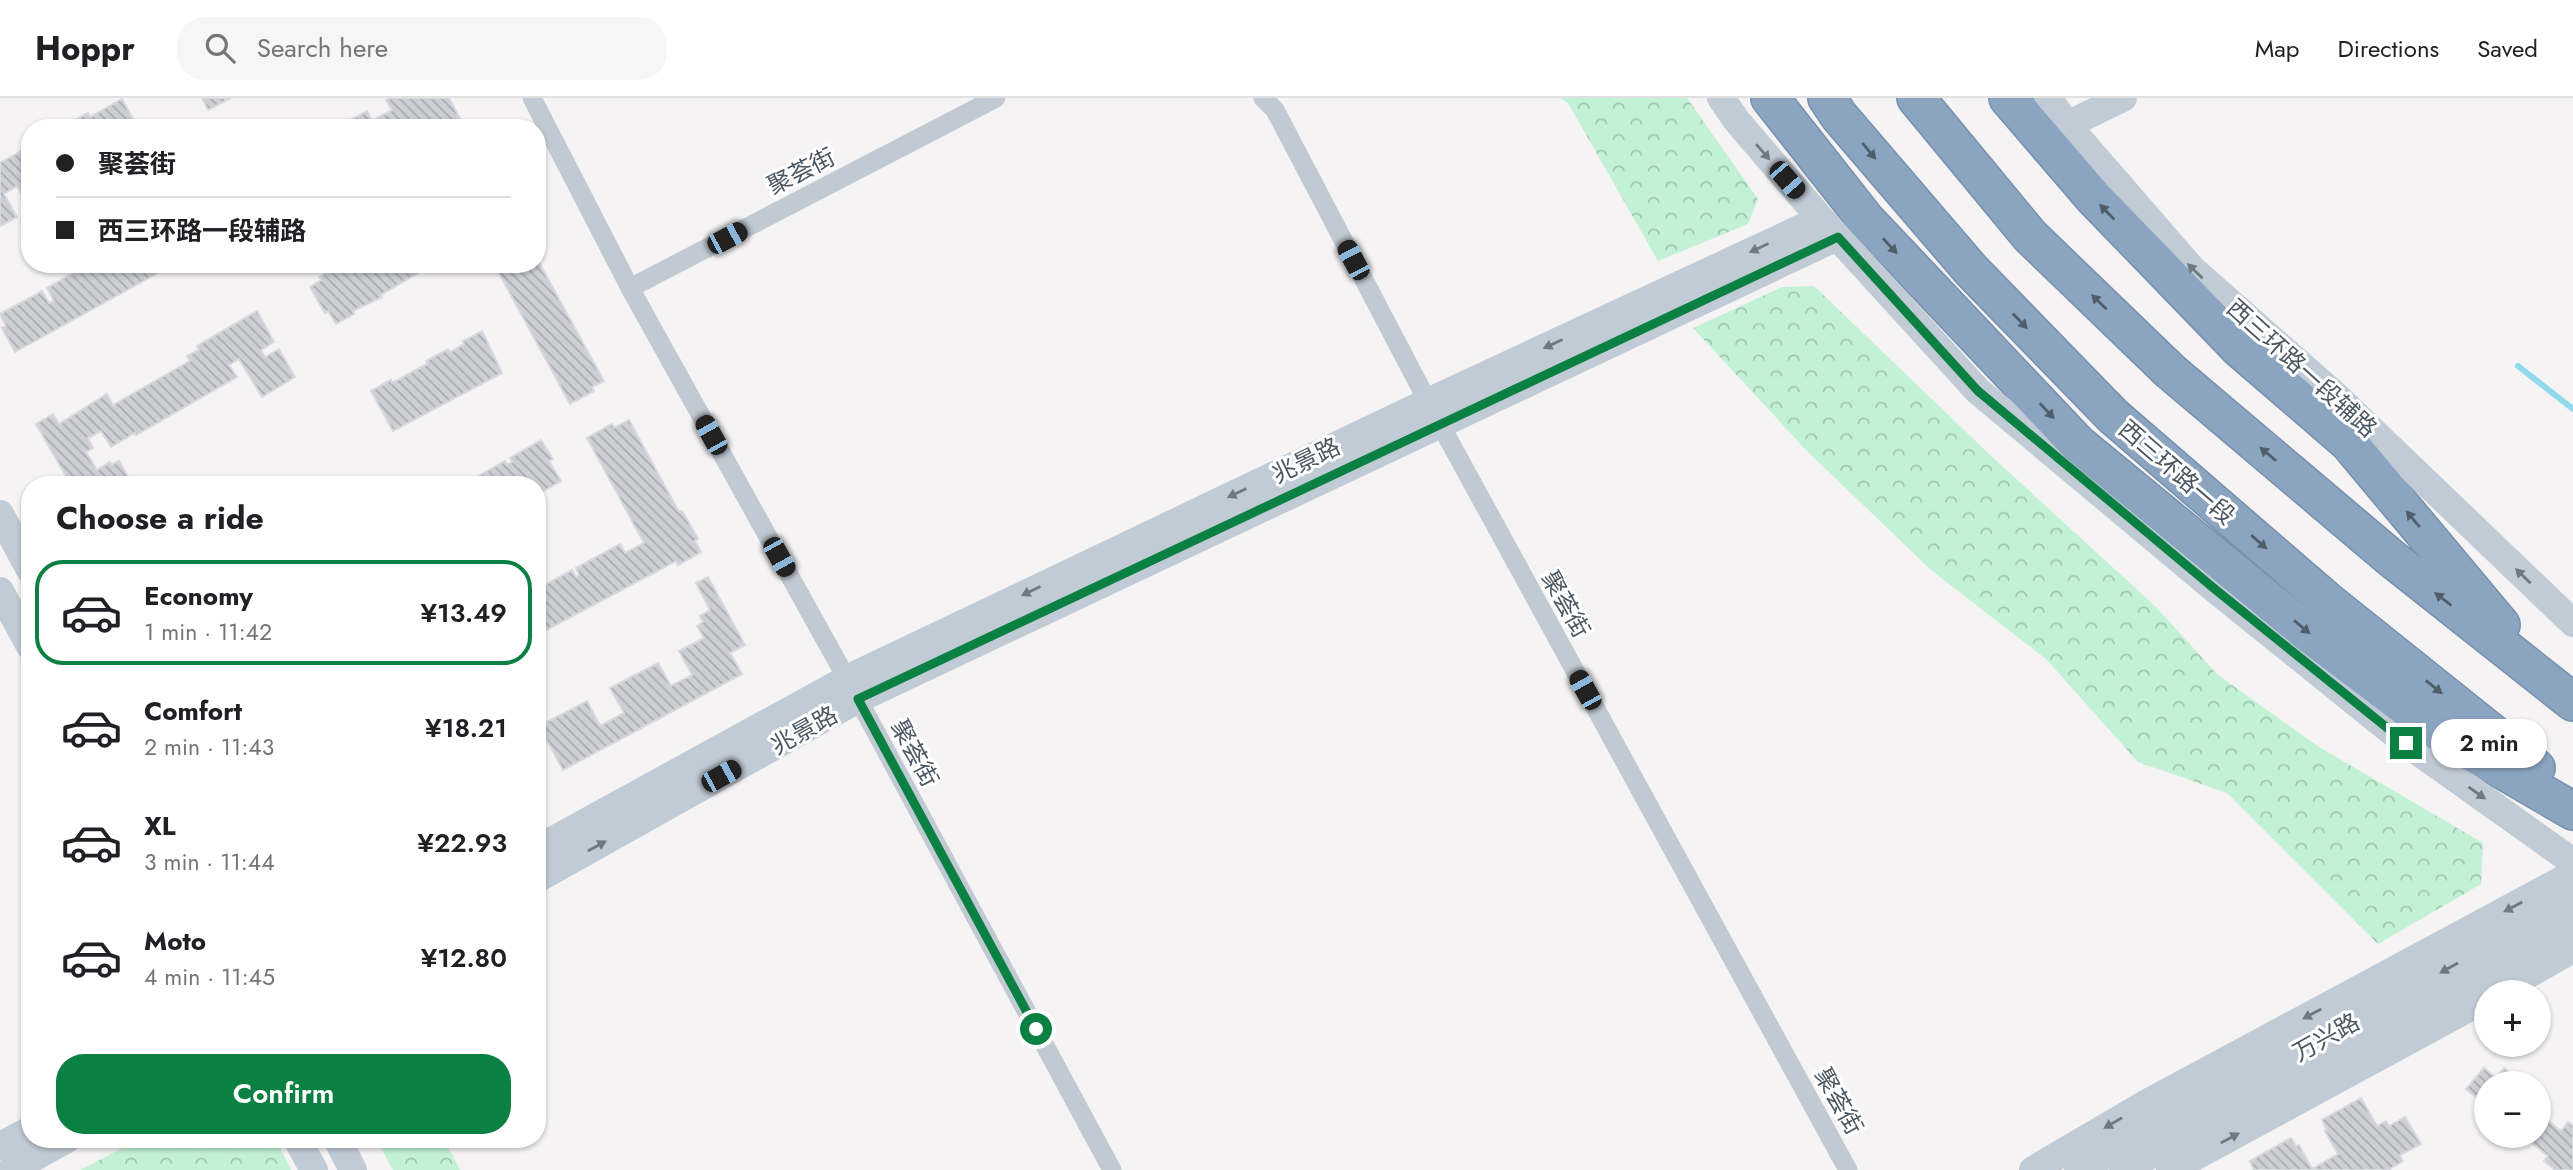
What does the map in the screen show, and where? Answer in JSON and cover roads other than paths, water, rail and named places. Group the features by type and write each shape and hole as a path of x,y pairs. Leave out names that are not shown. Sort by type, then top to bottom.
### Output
{"highway":[{"path":"1770,98 1866,220 2078,444 2308,632 2444,736 2573,811"},
{"name":"西三环路一段","path":"1827,98 1839,116 1971,270 2113,416 2326,600 2573,798"},
{"path":"1916,98 2030,236 2170,371 2391,558 2562,694"},
{"path":"2008,98 2093,197 2239,349 2348,442 2562,694"}],"main road":[{"path":"1721,98 1737,121 1829,228 1978,391 2216,590 2406,743 2573,862"},
{"name":"西三环路一段辅路","path":"2048,98 2067,125 2192,270 2335,396 2573,622"},
{"path":"2067,125 2123,98"},
{"name":"兆景路","path":"546,844 853,689 1829,228"},
{"path":"0,514 21,552"},
{"path":"0,591 21,630"},
{"name":"兆景路","path":"546,874 853,689"},
{"path":"2033,1170 2147,1103 2573,874"},
{"name":"万兴路","path":"2078,1170 2252,1089 2573,900"},
{"path":"2123,1170 2252,1089 2573,923"},
{"path":"2518,980 2573,949"},
{"path":"2170,1170 2474,1005"},
{"path":"0,1146 21,1135"},
{"path":"10,1170 51,1148"},
{"path":"303,1148 314,1170"},
{"path":"342,1148 354,1170"}],"street":[{"name":"聚荟街","path":"532,98 543,119"},
{"name":"聚荟街","path":"630,288 996,98"},
{"name":"聚荟街","path":"1263,98 1275,110 1434,414 1849,1170"},
{"name":"聚荟街","path":"546,125 630,288 853,689 1112,1170"}],"waterway":[{"path":"2518,366 2573,409"}]}
